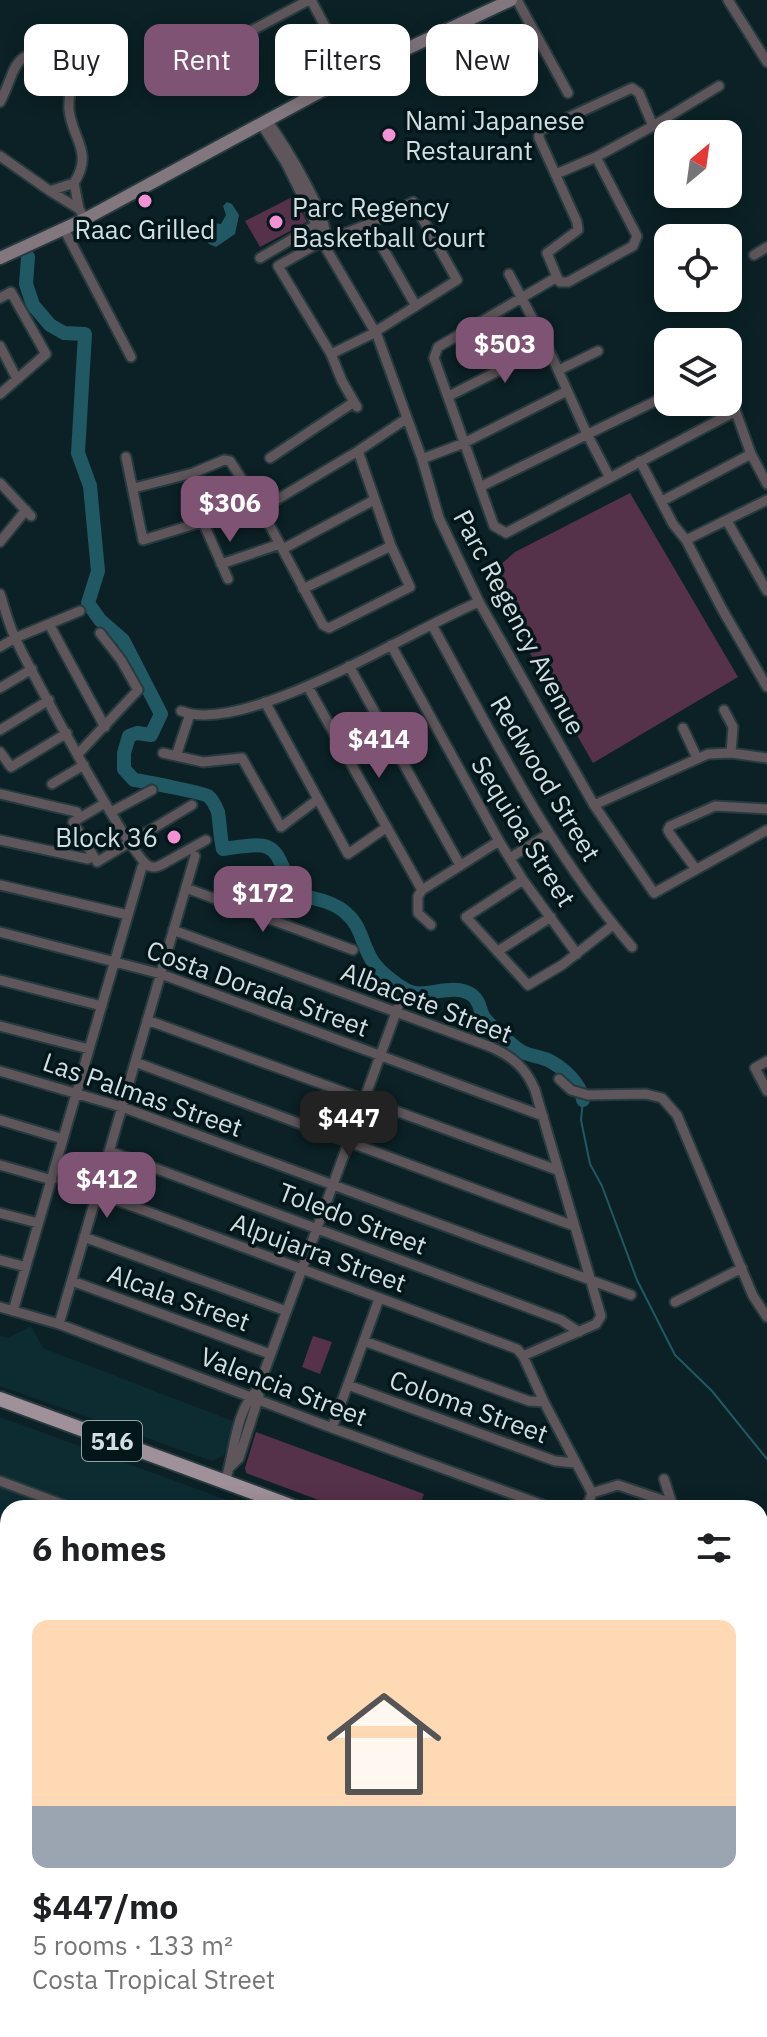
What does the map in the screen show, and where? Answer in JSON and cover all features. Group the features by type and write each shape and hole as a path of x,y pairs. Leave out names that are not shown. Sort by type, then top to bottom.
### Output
{"main road":[{"path":"410,47 511,0"},
{"path":"0,258 64,229 82,214 313,96"},
{"name":"516","path":"0,1399 225,1482 263,1500"}],"street":[{"path":"259,27 310,0 323,24"},
{"path":"517,0 568,93"},
{"path":"728,0 767,62"},
{"path":"0,102 16,62 22,56 60,50 74,59 69,114 83,148 81,168 74,183 82,214"},
{"path":"556,174 596,157 719,86"},
{"path":"596,157 637,241 568,282 560,282 547,253 578,230 577,222 539,138 539,131 632,88 639,93 653,126"},
{"path":"265,123 286,156 318,223 328,235 325,243"},
{"path":"0,156 82,214"},
{"path":"50,191 74,183"},
{"path":"270,458 355,405 331,354 278,266 317,244 369,224 413,202 457,280 374,332 331,354"},
{"path":"260,258 318,223"},
{"path":"369,224 416,306"},
{"path":"64,229 131,357"},
{"name":"Parc Regency Avenue","path":"325,243 374,332 422,459 439,518 479,602 594,805 654,893 695,868"},
{"path":"754,255 767,247"},
{"path":"509,274 610,478"},
{"path":"557,277 438,347 434,358 494,526 506,533 726,416"},
{"path":"0,298 11,292 46,354 0,394"},
{"path":"0,346 17,379"},
{"path":"449,396 547,346"},
{"path":"559,370 598,351"},
{"path":"422,459 464,443 567,391"},
{"path":"480,487 654,402"},
{"path":"736,416 767,484"},
{"path":"126,457 143,540 259,507 358,451 406,419"},
{"path":"134,488 193,473 228,460 259,507 327,629 410,587 391,546 358,451"},
{"path":"662,501 751,454"},
{"path":"640,461 673,524 686,540 762,669 767,687"},
{"path":"0,484 28,513 0,542"},
{"path":"221,564 281,547 374,500"},
{"path":"686,540 767,500"},
{"path":"727,521 767,591"},
{"path":"203,522 228,579"},
{"path":"303,589 391,546"},
{"path":"1,601 15,638 84,765 129,843 147,865 155,867 206,840"},
{"path":"176,756 186,712 218,715 308,687 479,602"},
{"path":"0,647 80,611"},
{"path":"49,624 105,727"},
{"name":"Redwood Street","path":"432,625 548,834 632,947"},
{"path":"78,754 138,687 100,633"},
{"name":"Sequioa Street","path":"391,645 499,841 523,880 577,954"},
{"path":"349,666 460,865"},
{"path":"0,688 32,669"},
{"path":"308,687 422,890"},
{"path":"0,730 49,700"},
{"path":"265,702 348,854 387,827"},
{"path":"724,710 733,727 731,753"},
{"path":"683,728 697,758"},
{"path":"0,752 8,766 13,766 67,733"},
{"path":"163,753 203,762 242,758 281,827 318,799"},
{"path":"594,805 708,754 731,753 767,758"},
{"path":"52,784 84,765"},
{"path":"152,790 74,820 73,824 97,862 192,805"},
{"path":"0,794 77,812"},
{"path":"767,809 715,806 670,826 668,830 695,868 767,830"},
{"path":"510,858 548,834"},
{"path":"0,840 88,859"},
{"path":"431,925 418,913 418,896 422,890 499,841"},
{"path":"59,1324 195,856"},
{"path":"13,1311 142,867"},
{"path":"523,880 467,915 468,920 528,985 577,954 613,925"},
{"path":"0,885 128,915"},
{"path":"186,888 353,950"},
{"path":"498,951 551,917"},
{"name":"Albacete Street","path":"173,930 512,1057 530,1078 601,1316 596,1324 579,1332"},
{"name":"Costa Dorada Street","path":"0,932 161,974 543,1116"},
{"path":"0,980 102,1006"},
{"path":"225,1482 231,1466 230,1455 256,1395 401,999"},
{"path":"147,1020 557,1170"},
{"path":"0,1026 89,1049"},
{"path":"767,1061 755,1068 767,1091"},
{"path":"135,1062 574,1226"},
{"name":"Las Palmas Street","path":"0,1071 122,1107 631,1295"},
{"path":"559,1079 583,1094 646,1094 669,1102 686,1134 753,1296 767,1317"},
{"path":"0,1120 63,1139"},
{"name":"Toledo Street","path":"109,1151 561,1320 579,1332"},
{"path":"0,1165 52,1180"},
{"name":"Alpujarra Street","path":"97,1193 513,1347 523,1356"},
{"path":"0,1213 38,1223"},
{"path":"84,1237 286,1311"},
{"path":"0,1260 26,1267"},
{"path":"675,1302 742,1268"},
{"name":"Alcala Street","path":"72,1281 270,1354"},
{"path":"332,1428 379,1299"},
{"name":"Valencia Street","path":"0,1307 59,1324 256,1395 332,1428 529,1500"},
{"path":"579,1332 523,1356 592,1493 590,1500"},
{"path":"364,1341 529,1401 544,1402"},
{"name":"Coloma Street","path":"348,1385 555,1461 575,1463"},
{"path":"664,1479 670,1500"},
{"path":"0,1481 51,1500"},
{"path":"592,1493 618,1485 658,1500"}],"shaded area":[{"name":"Parc Regency Basketball Court","path":"294,196 307,222 260,247 245,221"},
{"path":"227,202 239,215 235,234 216,247 201,234 205,222 221,224 226,215 223,206"},
{"path":"630,493 738,677 593,763 484,573 499,566 515,552"},
{"path":"31,1326 43,1348 235,1422 224,1455 212,1461 0,1386 0,1336 8,1338"},
{"path":"313,1336 332,1342 320,1374 302,1367"},
{"path":"0,1417 227,1500 0,1500"},
{"path":"256,1432 424,1494 422,1500 319,1500 246,1473"}],"waterway":[{"path":"28,257 26,284 33,305 50,325 64,333 85,334 78,453 90,486 98,571 88,603 100,620 123,640 161,714 151,735 137,733 129,736 124,769 134,780 208,796 218,812 223,849 256,845 272,850 295,894 329,903 347,914 356,925 373,962 388,978 413,993 455,990 472,995 494,1029 519,1050 548,1060 565,1071 579,1088 583,1100"},
{"path":"583,1100 581,1120 590,1164 602,1186 637,1280 675,1355 712,1391 767,1459"}],"place":[{"name":"Nami Japanese Restaurant","path":"389,135"},
{"name":"Raac Grilled","path":"145,201"},
{"name":"Parc Regency Basketball Court","path":"276,222"},
{"name":"Block 36","path":"174,837"}]}
